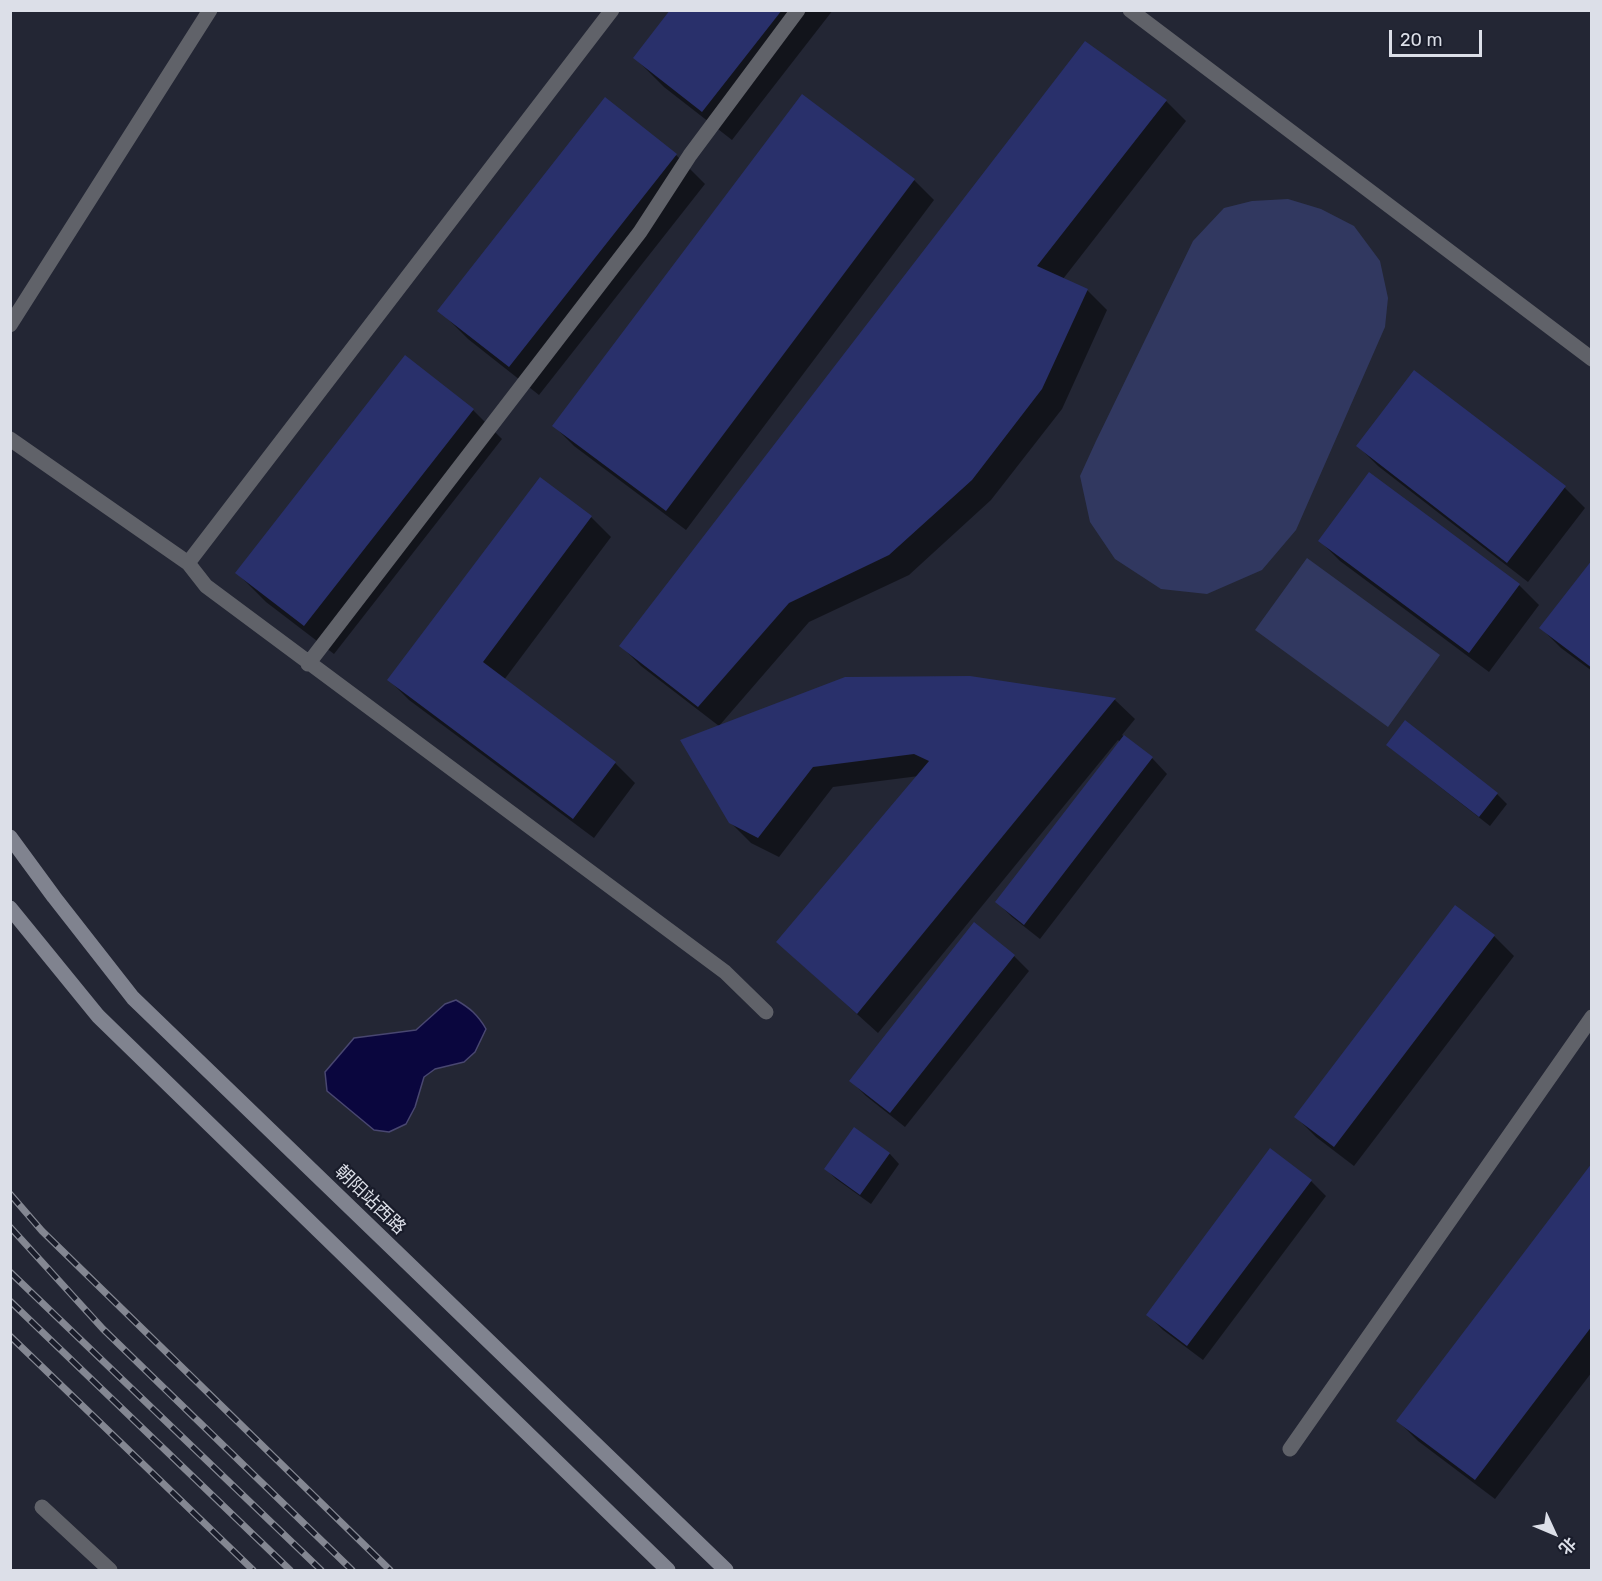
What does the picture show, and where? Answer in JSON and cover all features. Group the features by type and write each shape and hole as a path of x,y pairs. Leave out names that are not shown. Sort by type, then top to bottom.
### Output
{"main road":[{"name":"朝阳站西路","path":"10,837 134,998 726,1570"},
{"path":"10,908 98,1016 668,1570"}],"street":[{"path":"10,325 210,10"},
{"path":"188,563 612,10"},
{"path":"308,664 640,232 690,155 798,10"},
{"path":"1130,10 1592,359"},
{"path":"10,439 188,563 206,586 725,972 766,1012"},
{"path":"1290,1449 1592,1017"},
{"path":"42,1508 110,1570"}],"shaded area":[{"path":"1288,199 1321,209 1354,226 1380,261 1388,298 1385,327 1296,530 1262,570 1207,594 1161,589 1115,559 1090,522 1080,476 1193,241 1224,208 1252,201"},
{"path":"1307,558 1440,655 1388,727 1255,630"},
{"path":"456,1000 473,1012 486,1029 475,1052 464,1062 435,1069 424,1077 415,1107 406,1124 389,1132 374,1130 327,1091 325,1072 354,1038 416,1030 445,1004"}],"building":[{"path":"670,10 782,10 702,112 633,58"},
{"path":"1085,41 1167,100 1037,266 1088,289 1042,389 972,480 889,555 789,603 698,707 619,646"},
{"path":"802,94 915,179 666,511 552,426"},
{"path":"605,97 677,154 509,367 437,311"},
{"path":"405,355 474,409 304,626 235,573"},
{"path":"1414,370 1566,486 1507,563 1356,446"},
{"path":"1369,472 1520,584 1469,653 1318,541"},
{"path":"540,477 592,516 483,662 616,762 573,819 387,680"},
{"path":"1592,560 1592,668 1539,628"},
{"path":"970,676 1116,698 857,1014 776,942 929,761 914,754 813,767 758,838 729,823 680,740 845,677"},
{"path":"1405,720 1498,793 1479,817 1386,745"},
{"path":"1124,735 1153,757 1024,925 995,902"},
{"path":"1455,905 1495,935 1334,1147 1294,1117"},
{"path":"974,922 1015,955 890,1113 849,1081"},
{"path":"854,1127 890,1153 860,1195 824,1169"},
{"path":"1270,1148 1312,1180 1187,1346 1146,1315"},
{"path":"1592,1163 1592,1326 1475,1480 1396,1421"}],"railway":[{"path":"10,1194 42,1231 390,1570"},
{"path":"10,1227 103,1329 352,1570"},
{"path":"10,1272 321,1570"},
{"path":"10,1301 290,1570"},
{"path":"10,1336 253,1570"}]}
